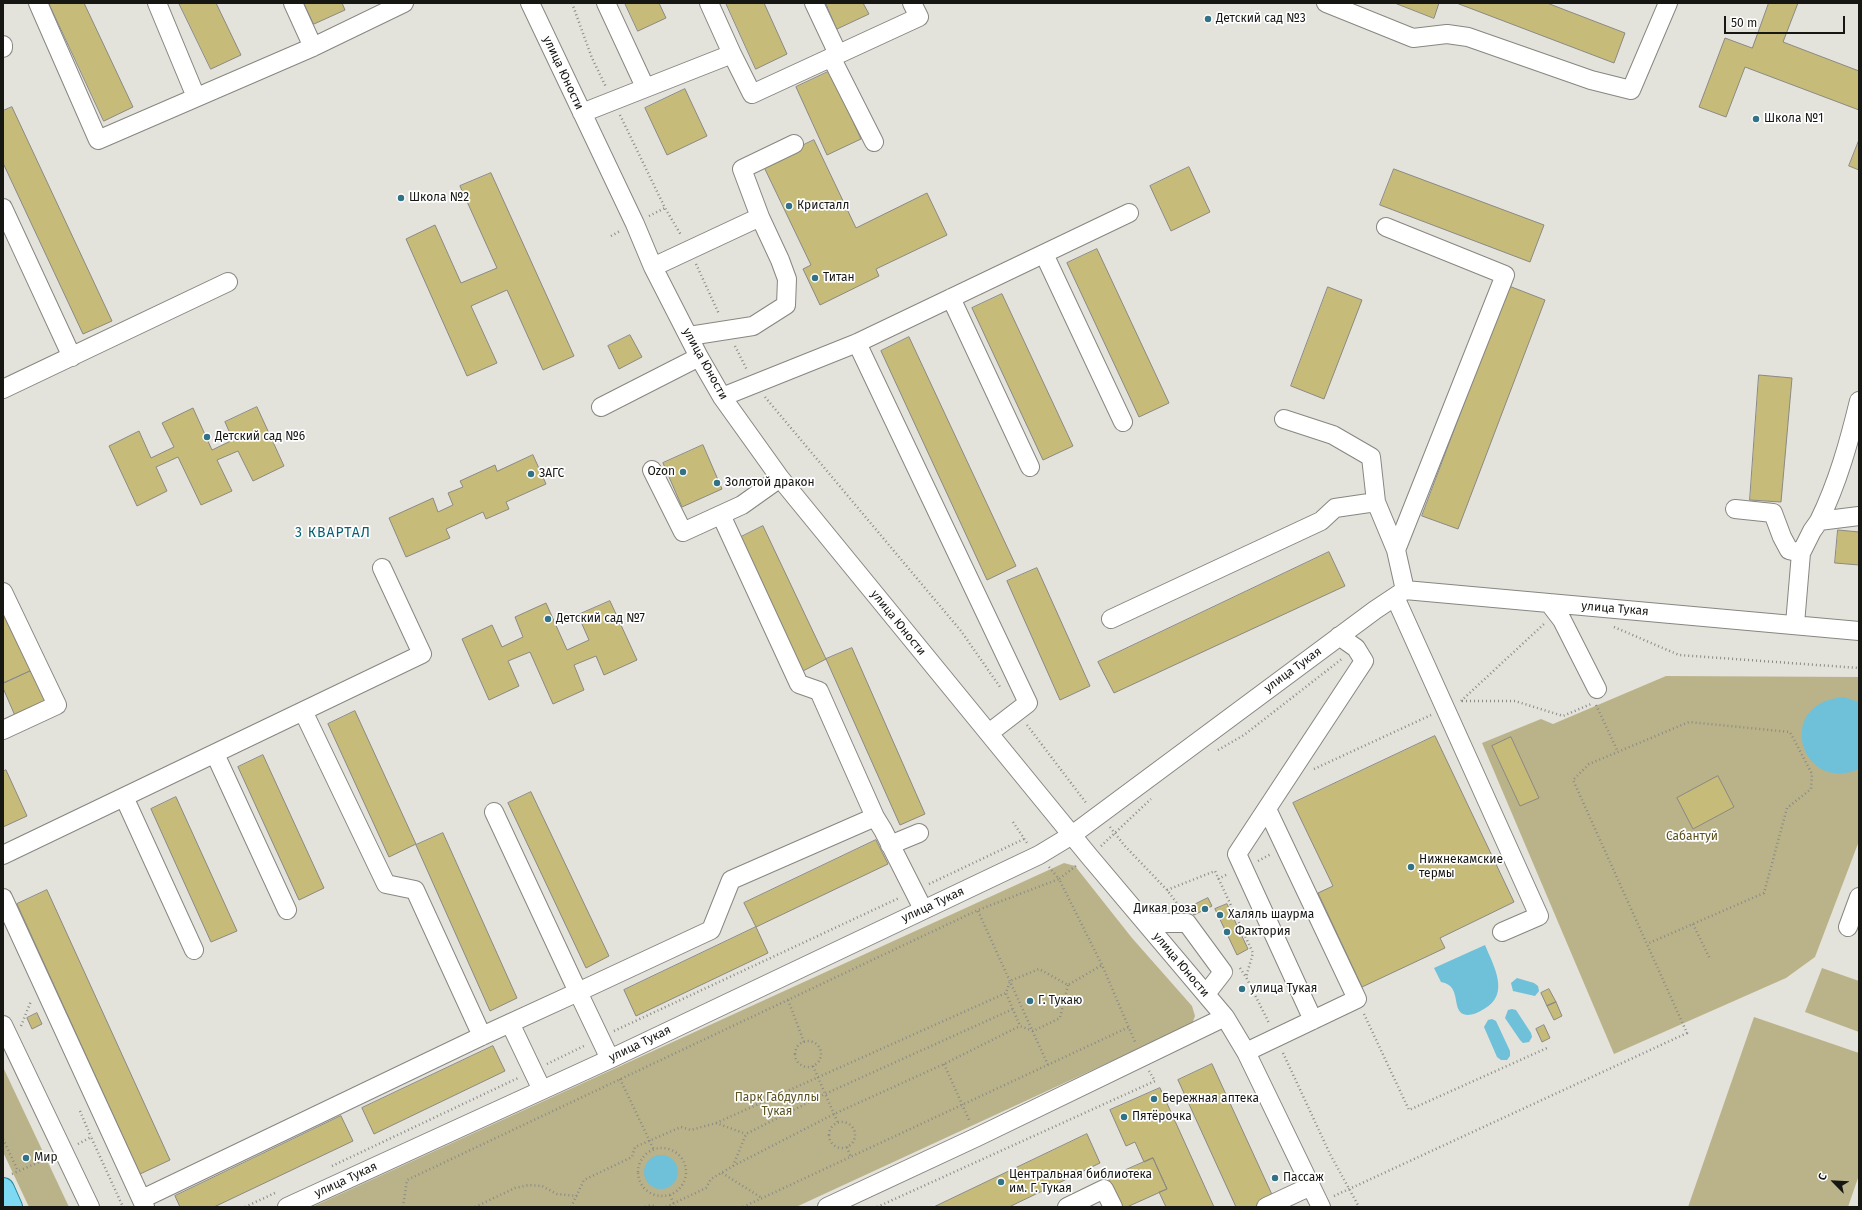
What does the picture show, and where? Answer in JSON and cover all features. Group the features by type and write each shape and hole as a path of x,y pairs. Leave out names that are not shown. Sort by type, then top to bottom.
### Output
{"main road":[{"path":"3,1189 11,1207"}],"street":[{"path":"38,3 98,140 313,47 404,3"},
{"path":"157,3 196,97"},
{"path":"292,3 313,47"},
{"name":"улица Юности","path":"530,3 635,224 653,267 699,357 722,397 780,478 1072,835 1224,1016 1246,1052 1320,1205"},
{"path":"606,3 645,87"},
{"path":"709,3 752,94 918,17 912,3"},
{"path":"814,3 834,55 874,142"},
{"path":"1326,3 1413,38 1447,34 1468,37 1591,80 1631,90 1668,3"},
{"path":"582,113 732,54"},
{"path":"689,336 753,326 786,305 787,280 780,260 760,217 742,169 794,144"},
{"path":"3,208 72,356"},
{"path":"722,397 857,343 1129,213"},
{"path":"653,267 760,217"},
{"path":"1386,227 1505,275 1396,550"},
{"path":"1044,254 1123,422"},
{"path":"3,389 228,282"},
{"path":"952,298 1030,467"},
{"path":"857,343 1028,703 988,733"},
{"path":"601,407 699,357"},
{"path":"1796,624 1801,553 1812,530 1819,521 1832,493 1850,439 1859,401"},
{"path":"1284,419 1332,435 1371,457 1376,502 1396,550 1400,594 1445,708 1539,916 1502,932"},
{"path":"652,470 683,532 742,505 780,478"},
{"path":"1111,619 1321,521 1335,508 1376,502"},
{"path":"1735,509 1773,513 1782,537 1789,550 1801,553"},
{"path":"721,515 799,684 819,692 875,817 923,909"},
{"path":"1819,521 1859,516"},
{"path":"3,856 422,654 382,568"},
{"path":"3,592 57,705 3,730"},
{"name":"улица Тукая","path":"287,1207 610,1059 1039,855 1072,835 1098,814 1339,636 1400,594 1549,603 1796,624 1859,631"},
{"path":"1549,603 1562,620 1598,689"},
{"path":"1314,1020 1237,854 1364,661 1356,648 1339,636"},
{"path":"303,711 386,884 416,890 482,1036"},
{"path":"214,754 287,910"},
{"path":"124,798 194,950"},
{"path":"1246,1052 1357,999 1267,809"},
{"path":"494,812 610,1059"},
{"path":"3,898 144,1203 482,1036 710,930 731,880 875,817"},
{"path":"890,845 919,833"},
{"path":"1848,927 1859,897"},
{"path":"1146,923 1187,923 1223,972 1206,994"},
{"path":"827,1207 1142,1058 1224,1016"},
{"path":"510,1023 542,1090"},
{"path":"3,1025 90,1207"},
{"path":"1266,1207 1311,1186"},
{"path":"1067,1207 1104,1189 1113,1207"}],"path":[{"path":"572,3 592,58 612,100 665,208 690,250 727,331 754,384 961,631 1001,688"},
{"path":"1311,770 1462,701 1550,619 1562,620"},
{"path":"1609,624 1679,655 1859,668"},
{"path":"1462,701 1515,701 1563,716 1594,703 1618,752"},
{"path":"1017,711 1088,805 1167,890 1215,871 1253,953 1246,977"},
{"path":"1320,1205 1687,1033 1573,780 1589,764 1689,722 1790,732 1812,774 1811,789 1787,808 1764,893 1647,944"},
{"path":"331,1166 1024,839"},
{"path":"403,1207 407,1180 978,910 1059,879 1102,965 1142,1058 1155,1081 878,1207"},
{"path":"978,910 1048,1065"},
{"path":"1693,924 1710,959"},
{"path":"1033,1032 1060,1018 1068,985 1102,965"},
{"path":"1033,1032 1020,1026 1006,993 1010,981 1039,969 1068,985"},
{"path":"571,1207 584,1180 632,1157 635,1147 649,1140 681,1127 691,1130 716,1123 1006,993"},
{"path":"1357,999 1409,1110 1547,1048"},
{"path":"788,1000 804,1042"},
{"path":"733,1166 746,1134 825,1094 1013,1008"},
{"path":"666,1207 674,1205 706,1188 711,1179 733,1166 834,1114 944,1064 1020,1026"},
{"path":"743,1207 963,1106 1129,1027"},
{"path":"804,1042 814,1042 820,1049 820,1059 813,1066 803,1065 796,1058 797,1048 804,1042"},
{"path":"944,1064 988,1158"},
{"path":"813,1066 838,1123"},
{"path":"620,1079 654,1150"},
{"path":"716,1123 746,1134"},
{"path":"838,1123 848,1124 854,1131 854,1141 846,1147 837,1147 830,1140 831,1130 838,1123"},
{"path":"3,1139 18,1171"},
{"path":"846,1147 851,1158"},
{"path":"663,1148 672,1150 679,1156 684,1164 686,1174 683,1183 678,1190 670,1195 660,1196 651,1194 644,1188 639,1180 638,1171 640,1162 646,1154 654,1150 663,1148"},
{"path":"722,1173 762,1198"},
{"path":"475,1207 515,1188 530,1185 542,1186 557,1194 577,1196"},
{"path":"245,1207 281,1190"},
{"path":"670,1195 674,1205"},
{"path":"645,1207 651,1205 656,1207"}],"green space":[{"name":"Сабантуй","path":"1666,676 1859,677 1859,841 1815,957 1786,978 1614,1054 1482,743 1541,719 1553,724"},
{"name":"Парк Габдуллы Тукая","path":"1064,863 1075,866 1132,938 1192,1006 1195,1016 1192,1024 796,1207 312,1207"},
{"path":"1822,968 1859,981 1859,1032 1805,1012"},
{"path":"1754,1017 1859,1053 1859,1175 1848,1207 1688,1207"},
{"path":"3,1067 69,1207 29,1207 3,1152"}],"water":[{"path":"1844,697 1859,702 1859,769 1839,774 1822,770 1810,759 1803,745 1802,729 1808,714 1822,703"},
{"path":"1485,945 1498,979 1497,995 1492,1003 1484,1009 1467,1015 1459,1010 1455,994 1448,984 1441,982 1434,968"},
{"path":"1517,978 1534,983 1538,986 1539,991 1535,996 1513,991 1511,983"},
{"path":"1508,1010 1516,1010 1531,1033 1532,1037 1529,1042 1523,1043 1520,1040 1505,1018"},
{"path":"1492,1019 1496,1021 1510,1051 1510,1056 1507,1060 1501,1060 1497,1057 1484,1027 1488,1020"},
{"path":"658,1155 664,1155 668,1156 675,1162 678,1172 677,1179 671,1186 664,1189 658,1189 654,1188 647,1182 644,1175 644,1169 645,1165 651,1158"}],"building":[{"path":"49,3 84,3 133,107 104,121"},
{"path":"179,3 216,3 241,55 211,69"},
{"path":"304,3 342,3 345,10 314,24"},
{"path":"625,3 659,3 666,18 638,31"},
{"path":"726,3 764,3 787,54 756,69"},
{"path":"826,3 863,3 869,14 837,29"},
{"path":"1395,3 1439,3 1434,18"},
{"path":"1547,3 1625,33 1614,63 1459,4"},
{"path":"1769,3 1798,3 1783,42 1859,71 1859,110 1745,67 1726,117 1699,107 1725,38 1752,48"},
{"path":"830,71 861,139 827,155 796,87"},
{"path":"685,89 707,136 667,155 645,108"},
{"path":"12,107 112,321 83,334 3,163 3,111"},
{"path":"814,140 856,228 927,193 947,235 876,269 879,276 820,305 803,269 811,265 763,165"},
{"path":"1859,140 1859,170 1849,166"},
{"path":"1189,167 1210,212 1171,231 1150,186"},
{"path":"1394,169 1544,225 1530,262 1380,205"},
{"path":"491,173 574,356 543,370 507,290 471,306 497,363 467,376 406,239 435,225 461,283 497,268 460,186"},
{"path":"1097,249 1169,403 1139,417 1067,263"},
{"path":"1509,286 1545,300 1458,529 1422,516"},
{"path":"1328,287 1362,300 1324,399 1291,386"},
{"path":"1002,294 1073,446 1043,460 972,308"},
{"path":"630,335 642,357 619,369 608,346"},
{"path":"909,337 1016,566 987,580 881,351"},
{"path":"1759,375 1792,378 1781,502 1750,500"},
{"path":"257,407 284,466 253,481 238,451 217,460 232,491 201,505 178,457 156,467 167,491 137,506 109,446 139,431 151,458 174,447 162,423 193,408 212,450 233,440 225,422"},
{"path":"703,445 722,489 682,507 663,463"},
{"path":"533,455 546,484 506,502 509,509 486,519 483,512 446,529 450,538 406,557 389,518 433,498 438,512 453,505 448,493 463,487 460,481 495,465 497,471"},
{"path":"763,526 826,659 803,671 739,538"},
{"path":"1838,530 1859,532 1859,565 1835,563"},
{"path":"1329,552 1345,586 1114,693 1098,662"},
{"path":"1037,568 1090,686 1060,700 1007,581"},
{"path":"610,601 637,660 604,675 596,656 574,665 584,690 553,704 530,652 508,661 519,686 489,700 462,639 492,625 502,647 523,637 515,617 546,603 567,650 589,640 578,615"},
{"path":"3,608 32,670 3,683"},
{"path":"852,648 925,814 900,825 826,659"},
{"path":"33,670 48,704 16,718 3,688 3,684"},
{"path":"355,711 416,844 389,857 328,724"},
{"name":"Нижнекамские термы","path":"1435,736 1514,902 1440,938 1445,948 1362,987 1318,893 1333,886 1293,803"},
{"path":"1511,737 1539,798 1520,806 1492,746"},
{"path":"263,755 324,888 299,900 238,767"},
{"path":"6,770 27,816 3,827 3,772"},
{"path":"1718,776 1734,807 1693,829 1677,798"},
{"path":"531,792 609,956 586,968 508,803"},
{"path":"176,797 237,931 211,942 151,809"},
{"path":"443,833 517,998 490,1011 416,845"},
{"path":"876,840 888,864 756,927 744,903"},
{"path":"47,890 170,1160 140,1174 17,904"},
{"path":"1208,898 1212,906 1194,915 1190,907"},
{"path":"1227,904 1248,949 1237,955 1215,909"},
{"path":"756,927 768,953 636,1016 624,990"},
{"path":"1549,989 1556,1002 1547,1006 1541,993"},
{"path":"1556,1002 1562,1016 1554,1020 1547,1006"},
{"path":"37,1013 42,1024 32,1029 27,1018"},
{"path":"1544,1025 1550,1038 1542,1042 1536,1029"},
{"path":"493,1046 505,1071 374,1134 362,1108"},
{"path":"1212,1064 1274,1199 1256,1207 1236,1207 1178,1080"},
{"path":"1160,1088 1214,1207 1166,1207 1159,1192 1167,1189 1153,1158 1144,1162 1135,1142 1126,1146 1110,1110"},
{"path":"341,1116 353,1141 214,1207 180,1207 175,1196"},
{"path":"1087,1134 1100,1163 1009,1207 934,1207"},
{"path":"1153,1158 1167,1189 1127,1207 1121,1207 1108,1178"}],"place":[{"name":"Детский сад №3","path":"1208,19"},
{"name":"Школа №1","path":"1756,119"},
{"name":"Школа №2","path":"401,198"},
{"name":"Кристалл","path":"789,206"},
{"name":"Титан","path":"815,278"},
{"name":"Детский сад №6","path":"207,437"},
{"name":"Ozon","path":"683,472"},
{"name":"ЗАГС","path":"531,474"},
{"name":"Золотой дракон","path":"717,483"},
{"name":"Детский сад №7","path":"548,619"},
{"name":"Нижнекамские термы","path":"1411,867"},
{"name":"Дикая роза","path":"1205,909"},
{"name":"Халяль шаурма","path":"1220,915"},
{"name":"Фактория","path":"1227,932"},
{"name":"улица Тукая","path":"1242,989"},
{"name":"Г. Тукаю","path":"1030,1001"},
{"name":"Бережная аптека","path":"1154,1099"},
{"name":"Пятёрочка","path":"1124,1117"},
{"name":"Мир","path":"26,1158"},
{"name":"Пассаж","path":"1275,1178"},
{"name":"Центральная библиотека им. Г. Тукая","path":"1001,1182"}],"district":[{"name":"3 КВАРТАЛ","path":"333,533"}]}
